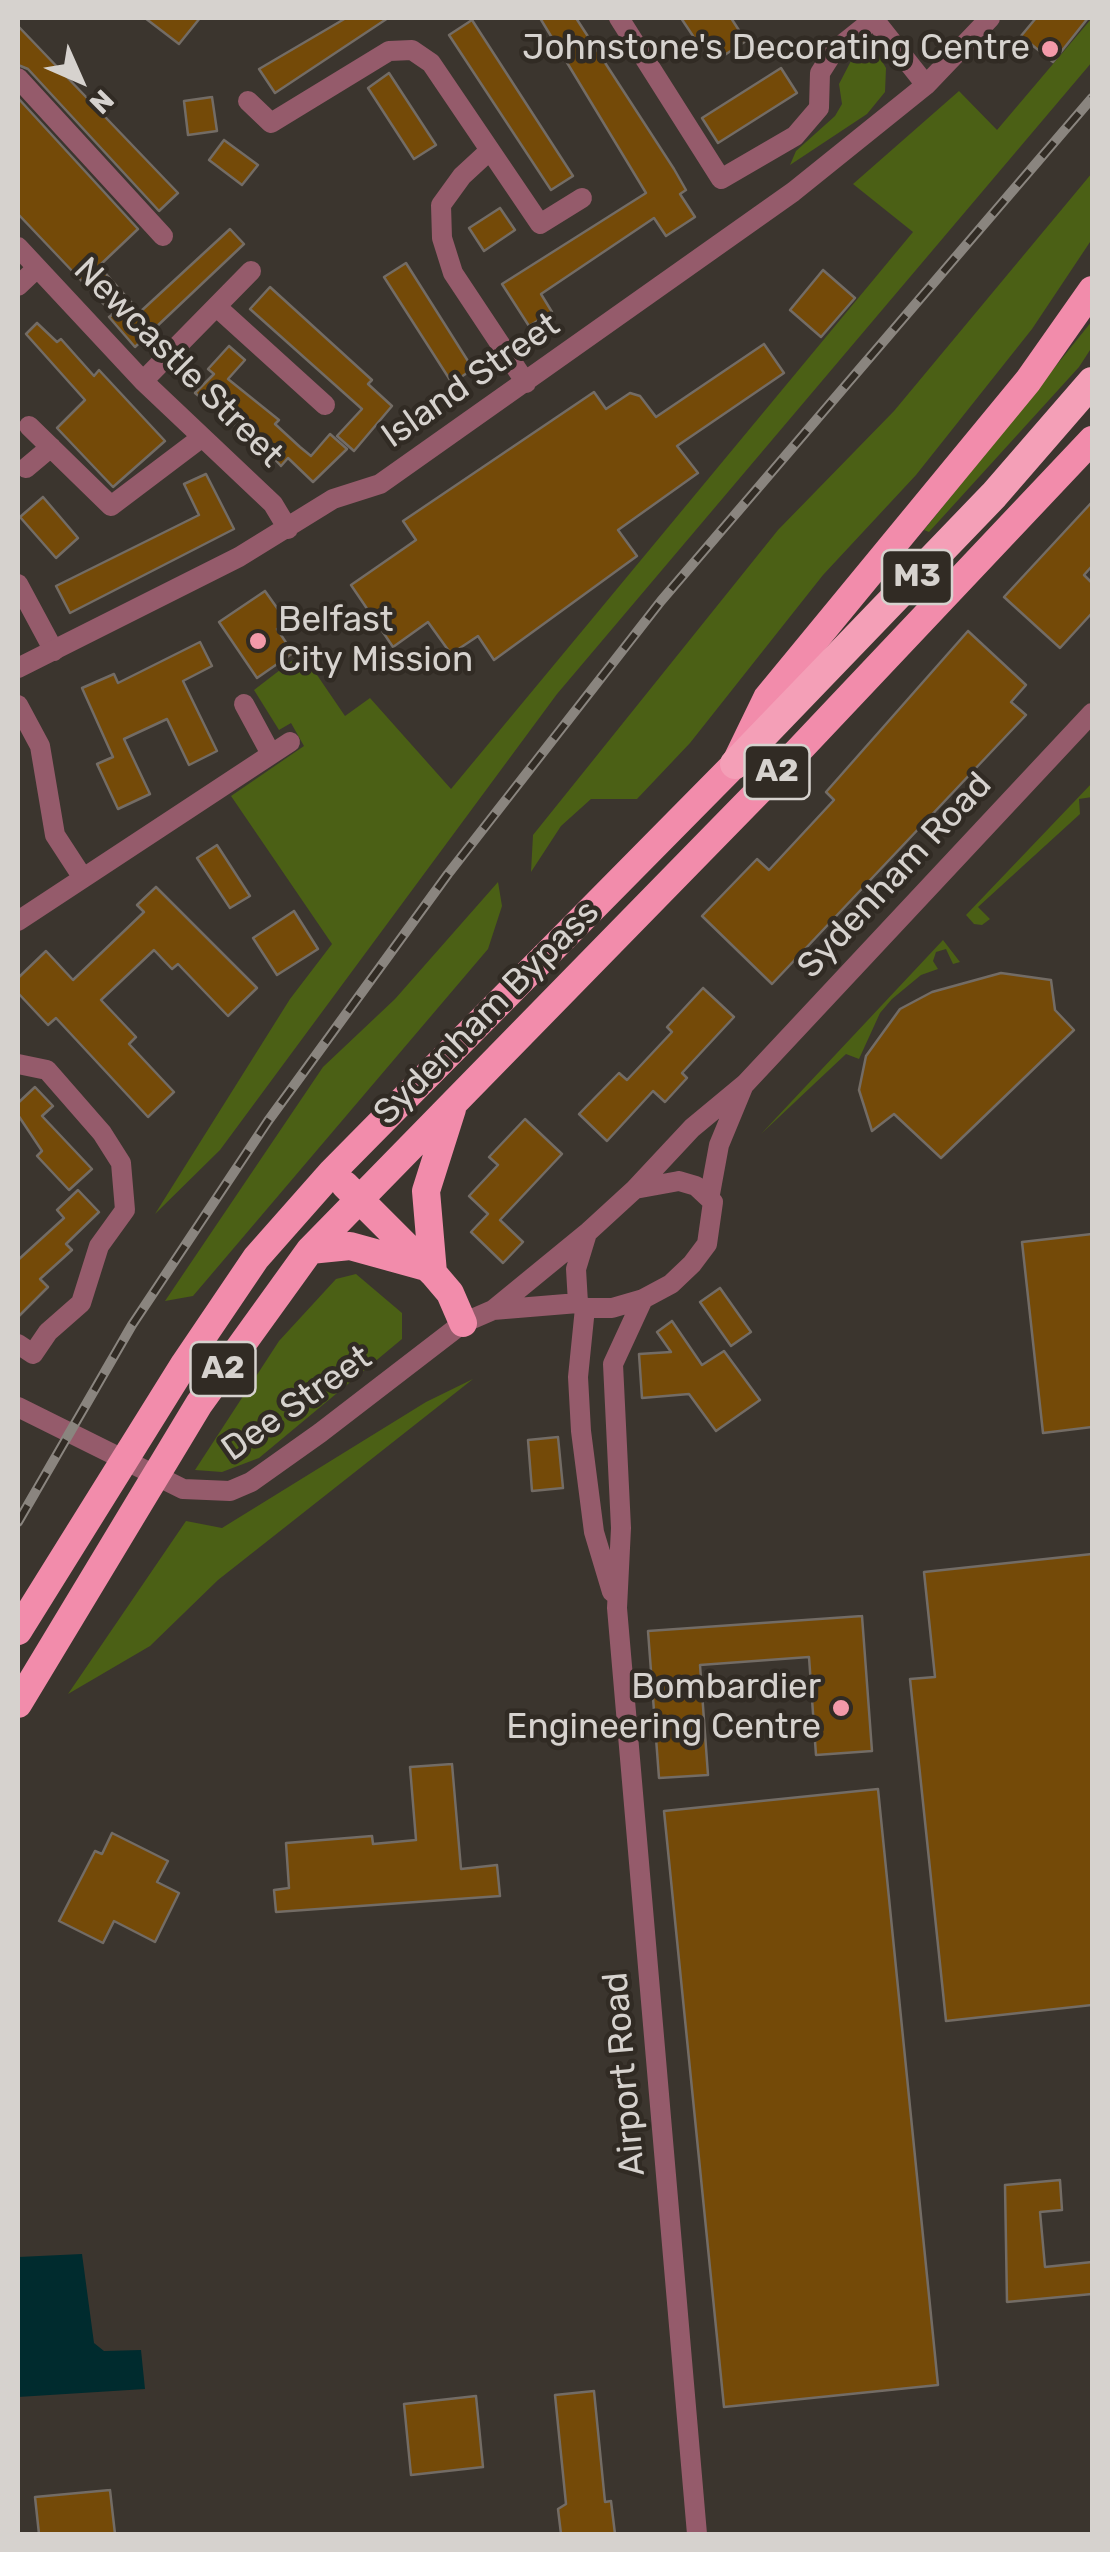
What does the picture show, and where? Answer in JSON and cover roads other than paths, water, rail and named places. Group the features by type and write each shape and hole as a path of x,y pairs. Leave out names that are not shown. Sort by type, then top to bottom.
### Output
{"highway":[{"name":"A2","path":"735,764 766,698 1005,409 1092,290"},
{"name":"M3","path":"735,764 918,576 1092,382"},
{"name":"Sydenham Bypass","path":"18,1704 199,1404 310,1250 799,750 1092,440"},
{"name":"Sydenham Bypass","path":"18,1630 235,1287 332,1172 735,764"},
{"path":"430,1270 426,1191 456,1098"},
{"path":"332,1172 450,1293 463,1323"},
{"path":"310,1250 350,1246 430,1270"}],"street":[{"path":"619,18 721,179 795,136 818,108 820,73 834,51 873,18 926,85"},
{"name":"Island Street","path":"18,668 288,529 333,499 380,484 722,246 926,85 990,18"},
{"path":"248,101 270,123 389,51 412,50 431,63 540,224 582,198"},
{"path":"18,78 164,236"},
{"path":"488,152 462,176 442,205 442,238 454,273 526,383"},
{"name":"Newcastle Street","path":"18,247 143,381 273,504 288,529"},
{"path":"18,286 38,268"},
{"path":"143,381 251,271"},
{"path":"218,308 325,405"},
{"path":"29,426 111,506 202,438"},
{"path":"26,468 51,448"},
{"path":"18,584 54,651"},
{"path":"244,704 271,754"},
{"path":"18,705 40,746 55,835 83,878"},
{"name":"Sydenham Road","path":"635,1189 692,1128 744,1084 1092,713"},
{"path":"18,921 290,742"},
{"path":"18,1064 48,1070 102,1132 121,1164 125,1210 99,1246 81,1303 48,1332 33,1354 18,1344"},
{"name":"Sydenham Road","path":"710,1194 719,1144 744,1084"},
{"path":"679,1181 710,1194 714,1218 707,1244 670,1284 642,1299 612,1308 582,1305 574,1282 588,1232 635,1189 679,1181"},
{"name":"Dee Street","path":"25,1410 183,1489 230,1490 251,1482 463,1323 493,1310 588,1232"},
{"name":"Airport Road","path":"642,1299 613,1364 621,1528 617,1608 697,2534"},
{"name":"Dee Street","path":"493,1310 582,1305"},
{"name":"Airport Road","path":"582,1305 580,1431 594,1532 617,1608"}],"water":[{"path":"82,2254 94,2343 104,2351 141,2350 145,2389 18,2397 18,2257"}],"railway":[{"path":"18,1522 132,1325 268,1121 448,874 661,601 1092,98"}],"place":[{"name":"Johnstone's Decorating Centre","path":"1050,49"},
{"name":"Belfast City Mission","path":"258,641"},
{"name":"Bombardier Engineering Centre","path":"841,1708"}]}
